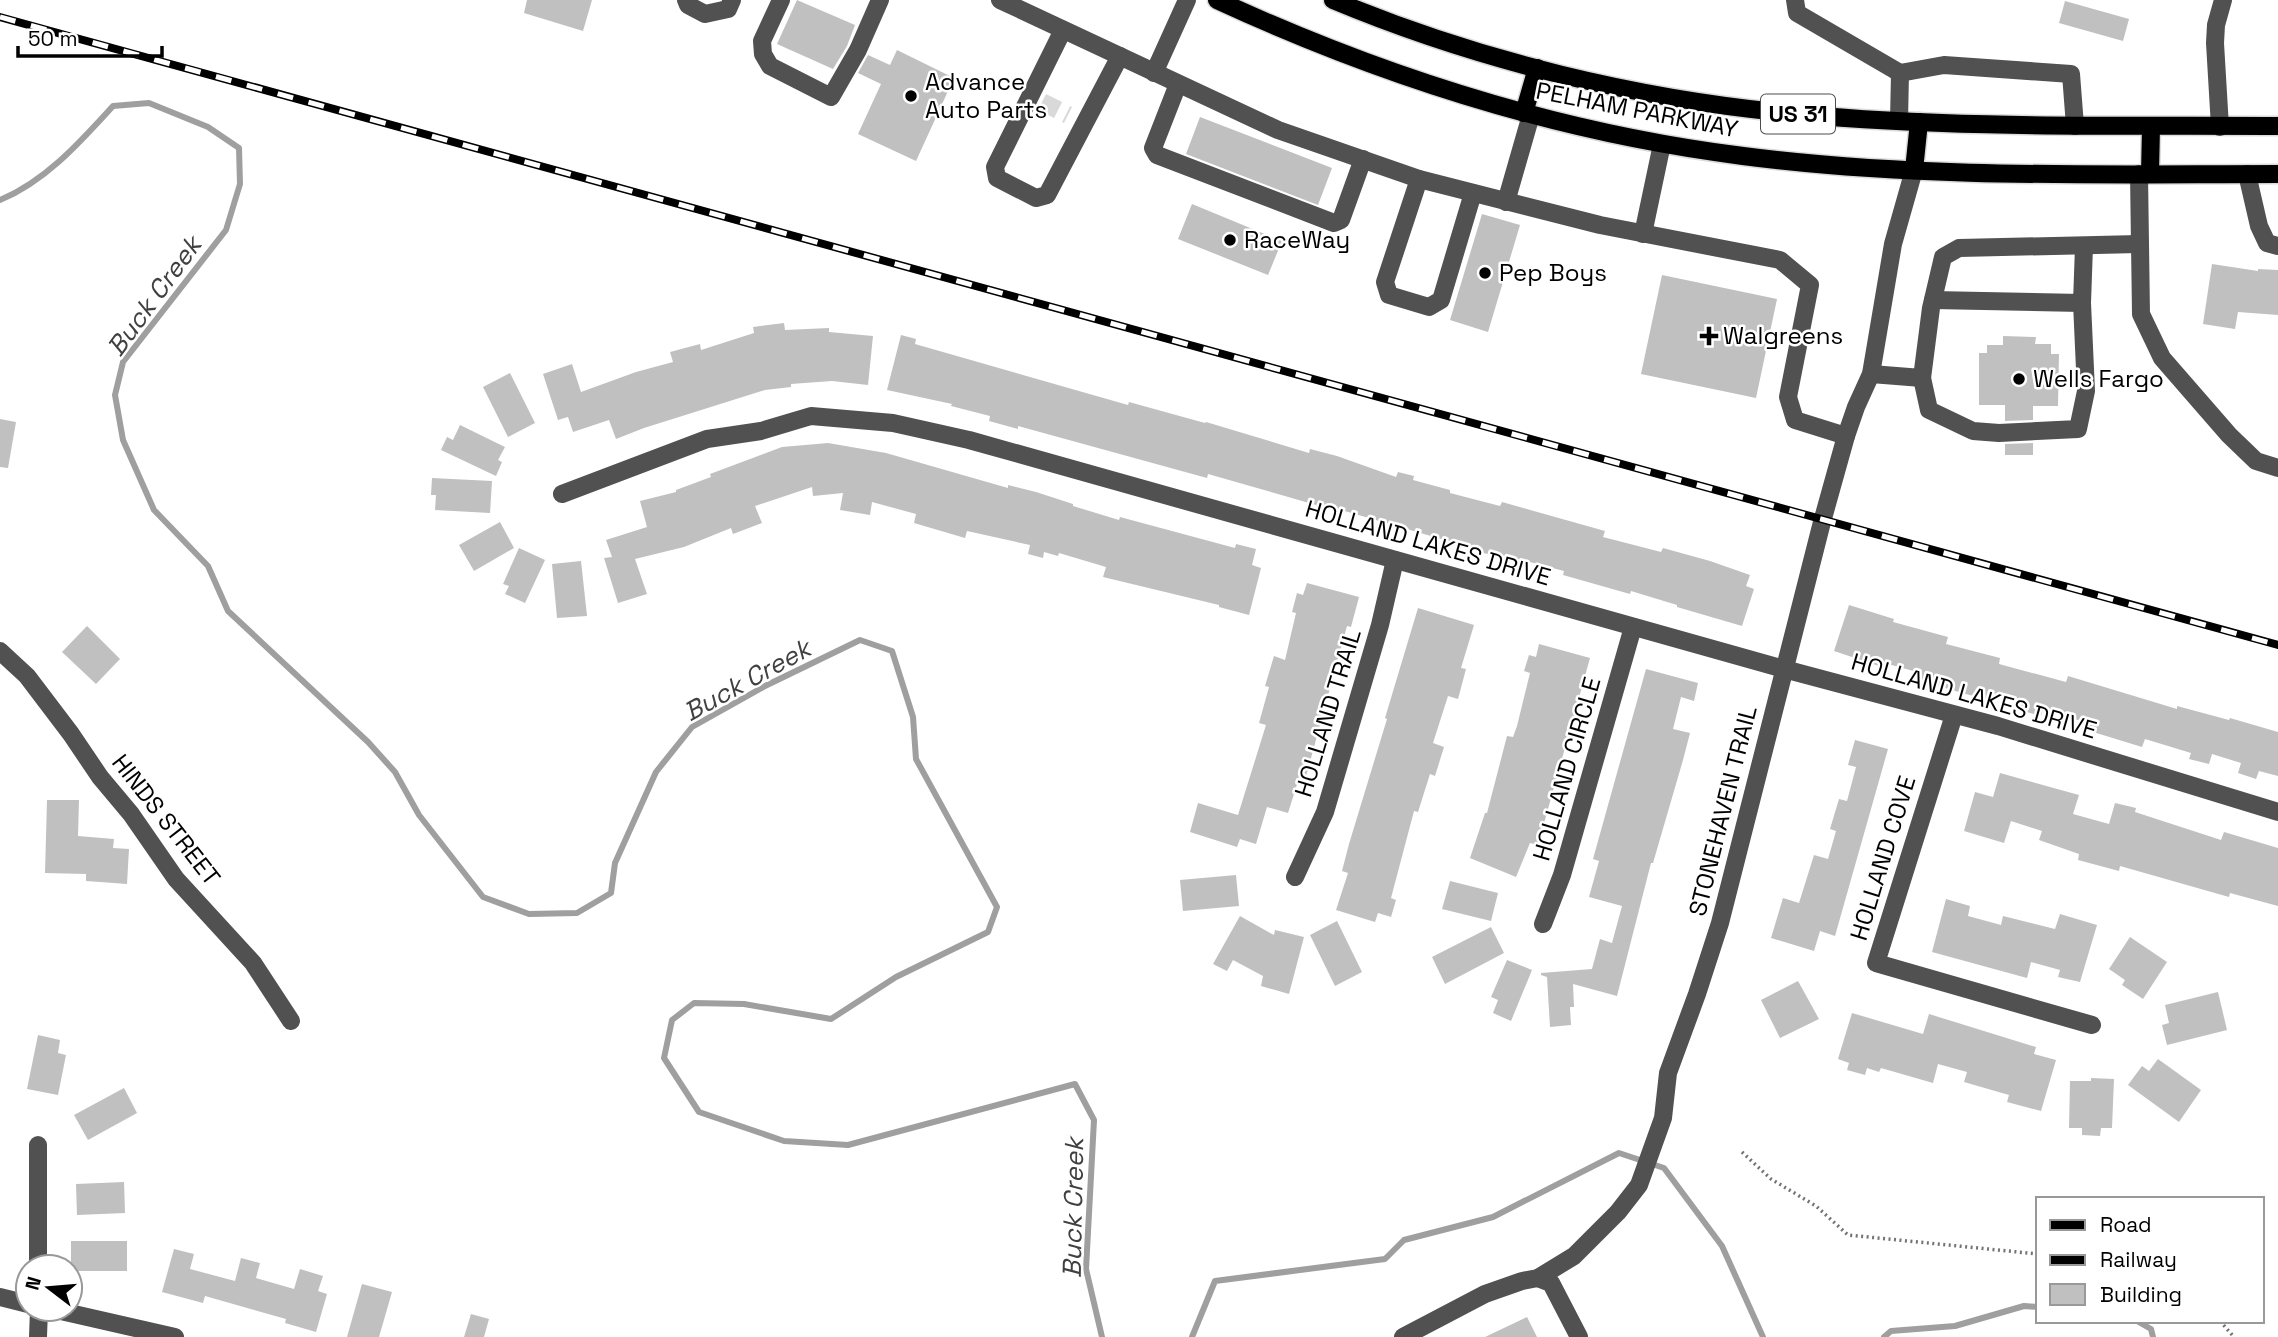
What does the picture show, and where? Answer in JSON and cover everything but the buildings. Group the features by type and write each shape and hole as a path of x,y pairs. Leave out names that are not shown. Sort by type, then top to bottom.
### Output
{"main road":[{"name":"PELHAM PARKWAY","path":"1217,0 1369,64 1434,86 1527,114 1662,144 1802,163 1914,170 2278,174"},
{"name":"PELHAM PARKWAY","path":"1333,0 1448,41 1537,68 1620,87 1720,104 1797,114 1919,122 2151,127 2278,126"},
{"path":"1527,114 1537,68"},
{"path":"1914,170 1919,122"},
{"path":"2145,174 2151,127"}],"street":[{"path":"686,0 688,5 705,14 729,9 732,0"},
{"path":"781,0 762,41 763,54 770,66 831,97 853,60 880,0"},
{"path":"1000,0 1278,130 1419,179 1600,226 1780,260 1810,285 1788,397 1796,420 1846,436"},
{"path":"1154,73 1188,0"},
{"path":"1795,0 1797,13 1900,73 1944,65 2071,74 2075,126"},
{"path":"2220,127 2215,43 2216,25 2223,0"},
{"path":"1063,30 1036,99 995,167 997,178 1036,198 1047,195 1120,57"},
{"path":"1899,121 1900,73"},
{"path":"1178,84 1153,148 1157,155 1334,223 1341,220 1363,159"},
{"path":"1507,202 1527,114"},
{"path":"1068,115 1085,124"},
{"path":"1643,234 1662,144"},
{"name":"STONEHAVEN TRAIL","path":"1403,1337 1485,1294 1538,1278 1574,1256 1618,1212 1639,1185 1663,1118 1668,1073 1720,923 1846,436 1871,374 1893,244 1914,170"},
{"path":"2145,174 2139,244 2141,314 2162,358 2229,435 2256,461 2278,468"},
{"path":"2247,174 2259,226 2267,243 2278,246"},
{"path":"1419,179 1385,282 1390,295 1429,307 1441,300 1473,193"},
{"path":"2084,246 2082,303 2086,391 2078,429 1999,433 1973,431 1928,410 1922,378 1933,300 1943,257 1959,248 2139,244"},
{"path":"1933,300 2082,303"},
{"path":"1871,374 1922,378"},
{"name":"HOLLAND LAKES DRIVE","path":"562,494 707,439 761,430 811,416 894,423 969,440 1954,715 2278,812"},
{"name":"HOLLAND TRAIL","path":"1295,877 1325,811 1380,625 1395,560"},
{"name":"HOLLAND CIRCLE","path":"1543,924 1562,875 1633,626"},
{"name":"HINDS STREET","path":"0,650 27,676 100,777 131,814 176,879 253,963 291,1021"},
{"name":"HOLLAND COVE","path":"1954,715 1876,963 2092,1025"},
{"path":"38,1145 38,1253"},
{"path":"1538,1278 1551,1283 1579,1337"},
{"path":"84,1316 175,1337"}],"path":[{"path":"1742,1152 1770,1179 1816,1206 1848,1235 2036,1254"},
{"path":"2222,1323 2234,1337"}],"waterway":[{"name":"Buck Creek","path":"0,200 48,171 113,106 149,103 208,127 239,148 240,184 226,230 123,362 115,395 123,440 154,510 208,566 228,611 368,742 395,772 419,815 483,897 529,914 577,913 611,893 615,863 656,772 692,727 765,686 860,640 892,651 913,717 916,759 997,907 988,932 896,977 831,1019 744,1004 694,1003 672,1020 664,1058 699,1112 784,1141 848,1145 1075,1084 1094,1120 1086,1269 1102,1337"},
{"name":"Buck Creek","path":"1192,1337 1215,1281 1385,1259 1404,1240 1493,1217 1619,1153 1664,1168 1722,1246 1763,1337"},
{"name":"Buck Creek","path":"1884,1337 1891,1331 1955,1326 2024,1306 2036,1307"},
{"name":"Buck Creek","path":"2140,1323 2151,1329 2153,1337"}],"tunnel":[{"path":"1042,102 1068,115"}],"railway":[{"path":"0,17 2278,645"}],"place":[{"name":"Advance Auto Parts","path":"911,96"},
{"name":"RaceWay","path":"1230,240"},
{"name":"Pep Boys","path":"1485,273"},
{"name":"Walgreens","path":"1709,336"},
{"name":"Wells Fargo","path":"2019,379"}]}
